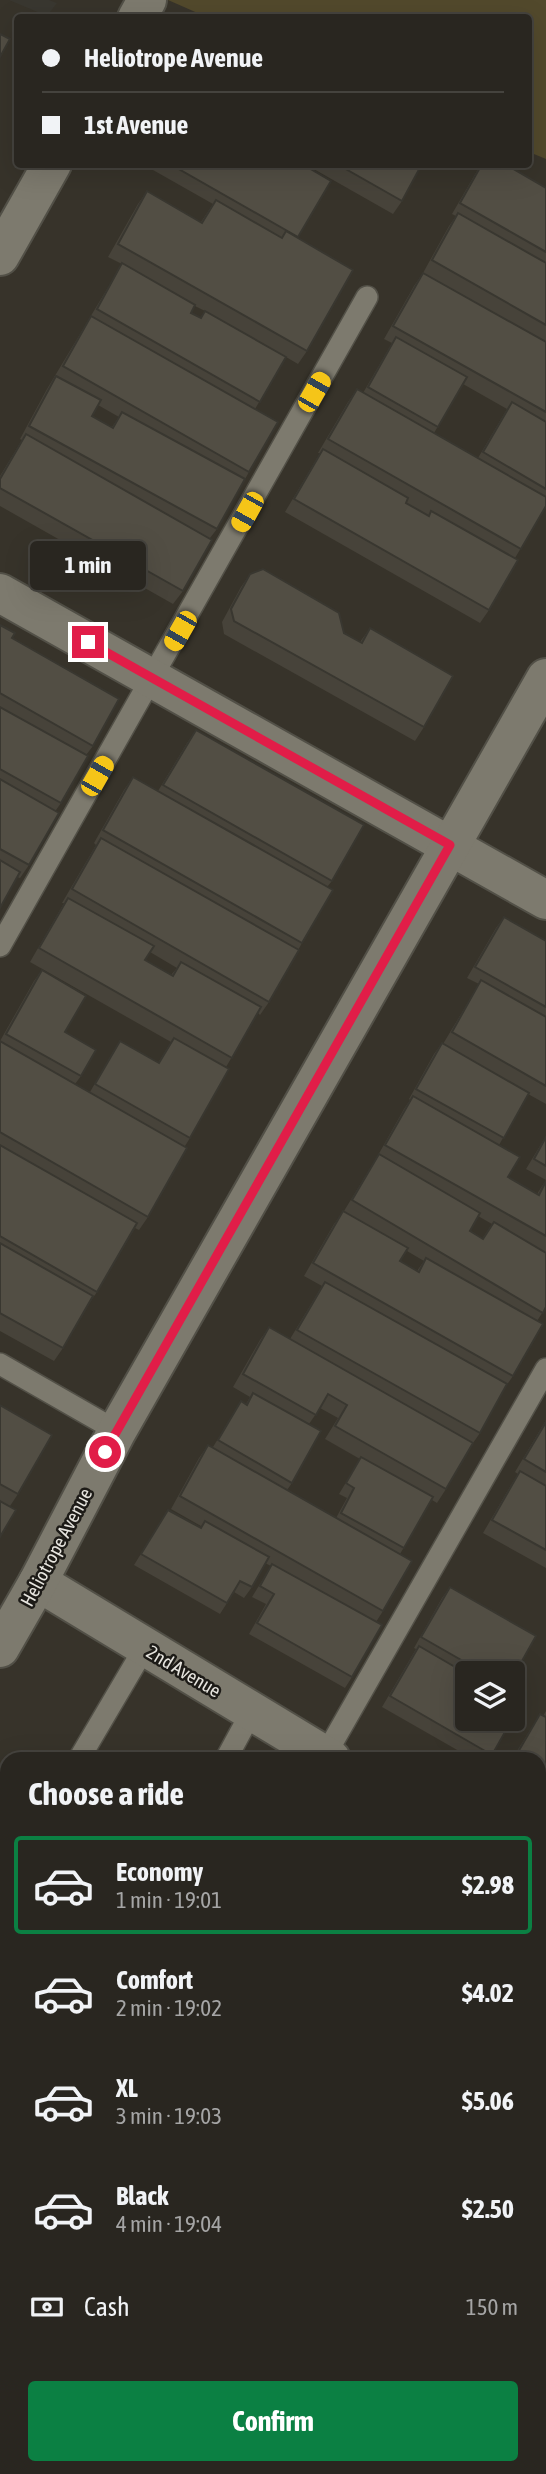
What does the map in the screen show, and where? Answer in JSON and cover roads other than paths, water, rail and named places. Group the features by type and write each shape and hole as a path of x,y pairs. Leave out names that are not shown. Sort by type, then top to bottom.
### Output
{"street":[{"path":"0,256 50,168"},
{"path":"0,593 546,900"},
{"name":"Heliotrope Avenue","path":"0,1648 38,1582 117,1431 546,678"},
{"name":"2nd Avenue","path":"38,1582 316,1752"}],"lane":[{"path":"0,946 368,297"},
{"path":"0,1364 117,1431"},
{"path":"329,1752 546,1369"},
{"path":"83,1752 145,1647"},
{"path":"230,1752 252,1712"}]}
